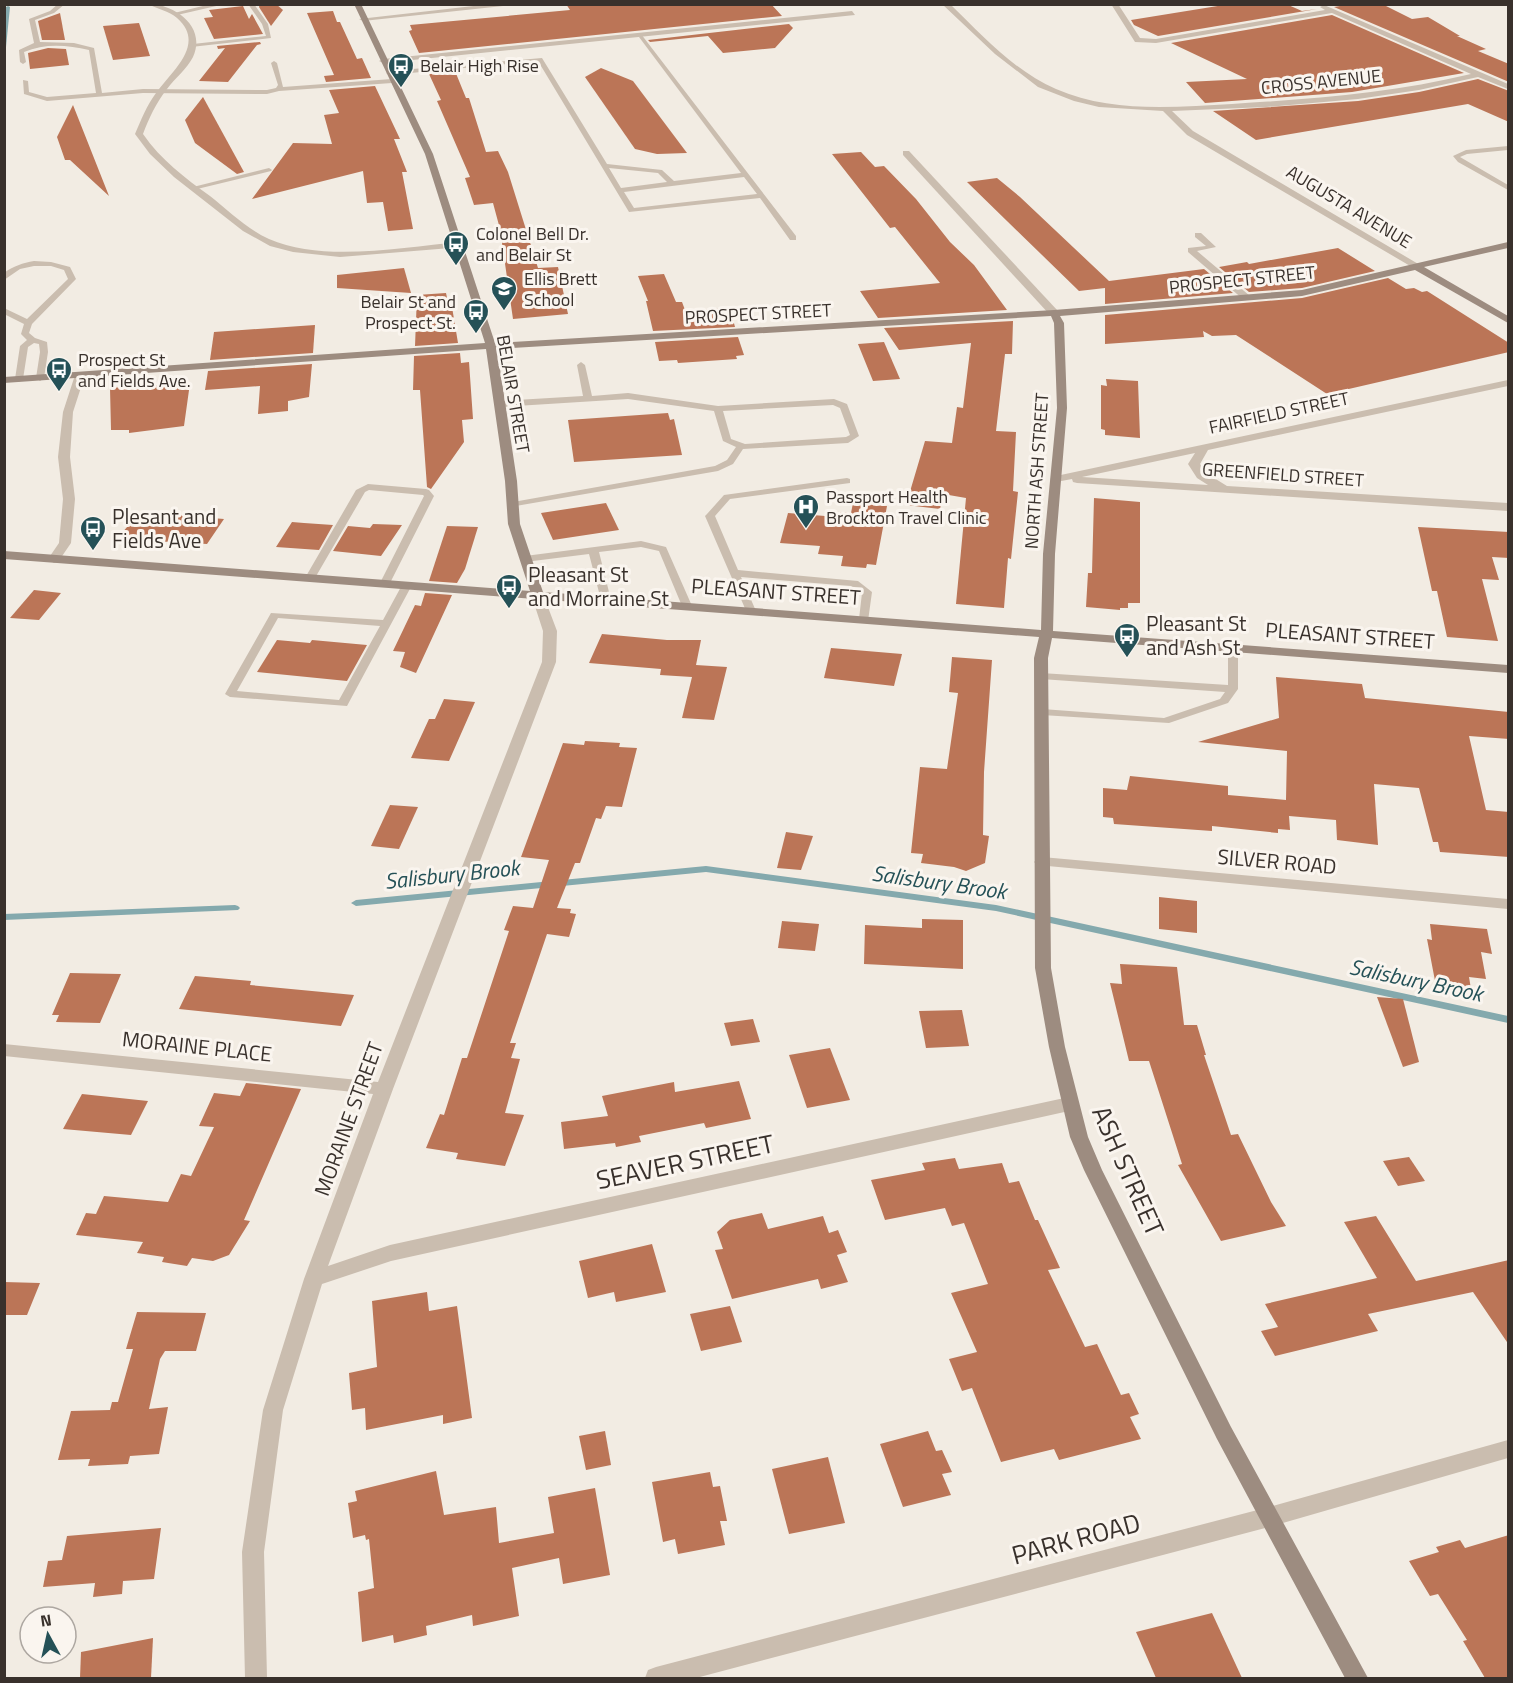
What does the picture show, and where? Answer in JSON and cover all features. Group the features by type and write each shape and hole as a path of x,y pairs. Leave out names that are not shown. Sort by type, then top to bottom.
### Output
{"street":[{"name":"BELAIR STREET","path":"357,4 429,154 460,245 490,346 500,404 514,524 537,594"},
{"path":"363,19 519,4"},
{"name":"CROSS AVENUE","path":"945,4 1026,76 1053,91 1086,102 1165,109 1333,100 1384,93 1479,74"},
{"path":"1114,4 1138,40 1200,34 1333,11"},
{"path":"1318,4 1509,87"},
{"path":"159,5 177,13 185,21 194,40 192,53 148,112 139,134 150,152 193,188 271,243 291,249 349,253 460,245"},
{"path":"383,61 852,13"},
{"name":"AUGUSTA AVENUE","path":"1165,109 1190,133 1509,320"},
{"path":"906,153 1054,313"},
{"name":"PROSPECT STREET","path":"4,380 490,346 1054,313 1302,293 1509,245"},
{"name":"NORTH ASH STREET","path":"1047,635 1049,554 1062,408 1059,323 1054,313"},
{"path":"54,559 65,543 69,500 64,457 66,434 68,412 80,375"},
{"name":"FAIRFIELD STREET","path":"1056,479 1509,383"},
{"path":"1204,447 1194,464 1197,472 1207,481 1230,490"},
{"name":"GREENFIELD STREET","path":"1056,479 1509,507"},
{"name":"PLEASANT STREET","path":"4,555 1509,669"},
{"name":"MORAINE STREET","path":"256,1678 253,1552 273,1410 314,1279 384,1089 549,662 550,631 537,594"},
{"name":"ASH STREET","path":"1047,635 1041,658 1042,929 1048,1005 1078,1137 1224,1433 1357,1678"},
{"name":"SILVER ROAD","path":"1042,862 1509,904"},
{"name":"MORAINE PLACE","path":"4,1050 384,1089"},
{"name":"SEAVER STREET","path":"314,1279 390,1253 1069,1104"},
{"name":"PARK ROAD","path":"656,1678 1269,1518 1509,1449"}],"lane":[{"path":"37,44 32,20 52,12 62,4"},
{"path":"177,13 222,4"},
{"path":"193,46 269,37 265,24 251,4"},
{"path":"641,36 793,238"},
{"path":"99,94 92,49 74,45 37,44 21,51 26,93 47,99 162,91 267,92 540,59 632,210 761,196"},
{"path":"274,63 281,85 279,89"},
{"path":"1509,148 1466,152 1456,156 1460,161 1509,188"},
{"path":"605,166 660,171 672,184"},
{"path":"193,188 269,170"},
{"path":"619,190 746,175"},
{"path":"1198,235 1212,247 1191,250 1247,297"},
{"path":"4,278 12,270 30,264 52,263 67,269 72,279 28,323 25,334 32,340 43,342 44,352 40,378"},
{"path":"4,310 28,323"},
{"path":"19,379 24,346 32,340"},
{"path":"581,365 588,399"},
{"path":"500,404 628,396 718,409 834,402 844,406 855,436 848,440 741,446 727,441 718,409"},
{"path":"513,505 718,468 730,462 741,446"},
{"path":"752,611 710,516 727,498 847,481"},
{"path":"310,578 361,490 368,487 426,492 429,496 385,583"},
{"path":"525,559 641,544 663,549 687,606"},
{"path":"593,550 606,600"},
{"path":"735,573 854,583 867,592 864,619"},
{"path":"386,623 275,615 230,694 343,704 407,585"},
{"path":"1042,712 1165,721 1224,701 1233,688 1233,649"},
{"path":"1041,676 1233,688"}],"building":[{"path":"260,4 276,4 283,10 271,26 259,7"},
{"path":"566,4 771,4 782,16 419,53 409,31 412,30 410,25 570,10"},
{"path":"1230,4 1286,4 1302,11 1317,9 1158,36 1134,25 1131,20"},
{"path":"1352,4 1382,4 1412,19 1428,17 1460,36 1457,36 1486,49 1478,51 1509,64 1509,82 1334,7"},
{"path":"243,6 249,19 252,14 263,34 214,39 204,18 213,17 209,10"},
{"path":"333,11 357,59 362,58 371,78 326,82 324,76 334,75 307,13"},
{"path":"60,13 65,40 42,40 38,21"},
{"path":"1332,15 1464,73 1352,92 1205,103 1186,82 1247,79 1171,43"},
{"path":"139,23 150,56 113,60 103,26"},
{"path":"789,24 793,28 775,48 723,53 708,36 650,42 648,40"},
{"path":"260,42 261,44 257,45 228,82 199,81 225,48 218,49 217,46"},
{"path":"48,48 66,49 69,65 30,69 28,53"},
{"path":"601,68 633,81 687,153 657,154 635,149 585,77"},
{"path":"455,71 466,98 469,98 486,152 498,151 508,172 538,268 558,267 568,314 513,319 500,229 493,203 474,205 465,178 470,177 437,101 441,100 429,74"},
{"path":"1478,79 1509,91 1509,122 1468,104 1256,140 1213,111 1358,101 1419,92"},
{"path":"375,86 400,139 394,139 407,172 402,172 413,229 388,231 383,202 367,203 363,171 252,199 293,143 332,144 324,115 339,113 329,90"},
{"path":"203,97 244,172 237,174 195,143 185,120"},
{"path":"73,105 109,196 70,160 65,160 57,137"},
{"path":"861,152 875,167 884,166 916,199 950,242 974,265 1007,310 878,318 860,291 940,283 895,227 890,228 832,154"},
{"path":"997,178 1109,281 1204,269 1233,293 1105,304 1105,288 1079,291 967,182"},
{"path":"1338,248 1375,271 1302,288 1249,292 1219,267 1247,262 1249,264"},
{"path":"404,268 411,293 337,288 337,275"},
{"path":"664,274 676,302 682,302 685,310 730,308 735,327 653,331 646,301 648,301 638,276"},
{"path":"1388,278 1406,289 1427,291 1509,343 1509,352 1327,394 1236,335 1212,336 1203,331 1204,337 1105,344 1105,315 1302,298"},
{"path":"446,293 449,307 452,307 458,343 415,346 417,295"},
{"path":"1013,321 1012,354 1005,354 996,431 1016,432 1013,491 1018,492 1011,559 1008,558 1004,608 956,604 966,498 943,494 940,509 906,505 925,441 952,443 957,407 963,408 971,343 899,350 884,328"},
{"path":"315,325 313,353 210,360 214,332"},
{"path":"738,337 744,355 736,356 737,359 678,363 677,360 659,361 655,342"},
{"path":"884,342 900,379 873,381 858,344"},
{"path":"460,353 461,363 469,362 473,419 462,420 464,442 431,489 427,487 420,390 413,390 414,356"},
{"path":"312,364 309,397 288,401 288,411 258,414 260,386 205,390 208,371"},
{"path":"1106,379 1138,381 1140,438 1105,435 1105,430 1101,429 1101,385 1107,386"},
{"path":"190,383 184,426 129,433 129,430 111,430 110,388"},
{"path":"668,413 670,420 674,419 682,455 574,462 568,420"},
{"path":"1094,498 1140,502 1140,603 1128,603 1128,608 1120,608 1120,610 1086,607 1088,573 1092,573"},
{"path":"606,503 619,530 553,540 541,513"},
{"path":"853,503 887,506 876,565 867,564 866,568 841,566 843,556 818,554 820,546 780,543 788,513 825,516 827,511 851,513"},
{"path":"140,512 224,519 207,544 153,541 150,544 115,541"},
{"path":"292,522 333,525 319,550 276,547"},
{"path":"373,524 402,525 381,556 333,551 348,526 370,528"},
{"path":"447,526 478,527 465,569 457,583 429,581"},
{"path":"1418,527 1509,532 1509,558 1492,557 1499,580 1482,579 1498,641 1447,637 1437,591 1432,591"},
{"path":"34,590 61,593 39,620 10,618"},
{"path":"425,593 452,595 416,673 400,667 405,652 393,651 415,605 421,606"},
{"path":"602,634 667,640 701,640 696,665 727,667 714,720 682,718 692,677 660,675 661,669 589,663"},
{"path":"277,640 310,643 312,640 367,645 347,681 257,672"},
{"path":"831,648 902,654 894,686 824,678"},
{"path":"952,657 992,660 984,772 983,835 989,836 985,863 966,871 954,867 921,863 923,854 911,853 920,767 947,769 958,693 949,692"},
{"path":"1276,677 1362,684 1365,698 1509,712 1509,739 1469,736 1486,810 1509,812 1509,857 1440,852 1438,842 1433,842 1419,788 1374,784 1378,845 1337,840 1336,820 1289,816 1290,830 1278,829 1278,833 1212,826 1212,831 1114,824 1113,818 1103,817 1103,788 1127,790 1130,776 1228,786 1228,795 1286,800 1287,751 1198,742 1279,718"},
{"path":"444,699 475,702 449,761 411,758 429,719 435,719"},
{"path":"585,741 620,743 619,747 637,748 622,807 606,806 601,819 596,818 580,863 575,863 557,908 571,909 570,913 576,914 569,937 547,934 510,1043 516,1043 511,1058 520,1059 505,1113 524,1115 505,1166 456,1159 458,1153 426,1148 440,1114 444,1115 462,1058 467,1058 509,931 504,930 513,906 533,908 549,860 521,857 563,743 584,745"},
{"path":"390,805 418,807 399,849 371,846"},
{"path":"786,832 813,836 801,870 777,868"},
{"path":"1159,897 1197,901 1197,933 1159,929"},
{"path":"922,919 963,920 963,969 864,964 865,925 922,928"},
{"path":"782,921 819,924 815,951 778,948"},
{"path":"1430,924 1487,929 1492,954 1481,952 1486,979 1469,977 1471,989 1436,986 1427,939 1432,940"},
{"path":"1120,964 1177,967 1184,1025 1197,1025 1206,1055 1204,1055 1231,1135 1238,1134 1271,1202 1286,1226 1221,1241 1178,1165 1182,1164 1149,1061 1129,1061 1110,983 1122,984"},
{"path":"70,973 121,974 100,1023 56,1022 59,1015 52,1015"},
{"path":"195,976 251,981 250,985 354,995 341,1026 179,1009"},
{"path":"1377,997 1403,999 1419,1062 1403,1067"},
{"path":"962,1010 969,1046 926,1048 919,1011"},
{"path":"753,1019 760,1042 731,1046 724,1023"},
{"path":"830,1048 850,1100 807,1108 789,1055"},
{"path":"739,1081 751,1119 706,1128 704,1123 639,1136 641,1142 616,1147 615,1143 564,1149 561,1122 608,1116 602,1096 674,1082 675,1092"},
{"path":"246,1083 301,1089 244,1220 250,1221 229,1255 213,1261 192,1258 187,1266 162,1262 164,1257 137,1253 143,1242 76,1235 86,1213 96,1214 104,1196 168,1202 181,1174 191,1176 214,1127 199,1126 214,1093 240,1096"},
{"path":"82,1094 148,1101 131,1135 63,1129"},
{"path":"1409,1157 1425,1181 1398,1186 1383,1161"},
{"path":"955,1158 959,1169 1002,1163 1009,1183 1019,1181 1035,1220 1038,1220 1060,1268 1048,1270 1085,1347 1097,1344 1121,1395 1129,1393 1139,1414 1130,1417 1141,1439 1059,1460 1054,1449 1001,1462 972,1388 962,1391 949,1359 977,1352 951,1293 988,1284 964,1223 952,1226 945,1208 885,1220 871,1180 925,1170 922,1163"},
{"path":"762,1213 768,1229 823,1216 829,1233 838,1230 847,1252 837,1255 848,1282 821,1289 818,1279 732,1299 715,1250 723,1249 717,1232 730,1220"},
{"path":"1376,1216 1416,1281 1509,1260 1509,1345 1473,1292 1368,1314 1378,1331 1275,1356 1261,1331 1278,1327 1265,1304 1377,1278 1344,1222"},
{"path":"652,1244 666,1292 616,1302 614,1292 588,1298 579,1261"},
{"path":"4,1282 40,1283 27,1315 4,1315"},
{"path":"427,1292 429,1311 457,1306 472,1418 443,1424 443,1415 366,1430 365,1408 352,1410 349,1373 377,1367 372,1301"},
{"path":"730,1306 742,1342 701,1351 690,1314"},
{"path":"137,1312 206,1313 196,1351 165,1351 160,1359 149,1409 168,1407 159,1454 130,1456 128,1464 88,1466 90,1459 58,1460 71,1411 110,1410 112,1402 118,1402 133,1349 126,1349"},
{"path":"605,1431 611,1465 586,1470 579,1436"},
{"path":"928,1431 936,1451 942,1450 952,1472 942,1474 951,1495 903,1507 880,1444"},
{"path":"828,1457 845,1523 789,1534 772,1469"},
{"path":"436,1471 444,1515 496,1507 499,1543 554,1533 548,1497 595,1488 610,1575 563,1584 559,1558 512,1568 519,1616 473,1626 472,1615 426,1626 427,1635 394,1643 393,1635 362,1642 358,1592 374,1588 369,1539 366,1540 365,1535 353,1538 348,1503 357,1501 355,1491"},
{"path":"710,1472 713,1487 720,1486 727,1521 720,1521 725,1545 678,1554 675,1539 663,1542 652,1482"},
{"path":"161,1528 154,1579 123,1581 122,1594 93,1597 95,1583 43,1587 48,1561 62,1560 67,1536"},
{"path":"1509,1535 1509,1678 1485,1678 1463,1641 1467,1640 1438,1594 1430,1596 1409,1561 1439,1552 1436,1547 1460,1540 1465,1548"},
{"path":"1212,1613 1242,1678 1156,1678 1136,1632"},
{"path":"153,1638 151,1678 80,1678 81,1652"}],"waterway":[{"path":"4,47 8,7"},
{"name":"Salisbury Brook","path":"356,903 706,869 996,908 1508,1020"},
{"name":"Salisbury Brook","path":"4,917 235,908"}],"place":[{"name":"Belair High Rise","path":"401,89"},
{"name":"Colonel Bell Dr. and Belair St","path":"456,267"},
{"name":"Ellis Brett School","path":"504,312"},
{"name":"Belair St and Prospect St.","path":"476,335"},
{"name":"Prospect St and Fields Ave.","path":"59,393"},
{"name":"Passport Health Brockton Travel Clinic","path":"806,530"},
{"name":"Plesant and Fields Ave","path":"93,552"},
{"name":"Pleasant St and Morraine St","path":"509,610"},
{"name":"Pleasant St and Ash St","path":"1127,659"}]}
